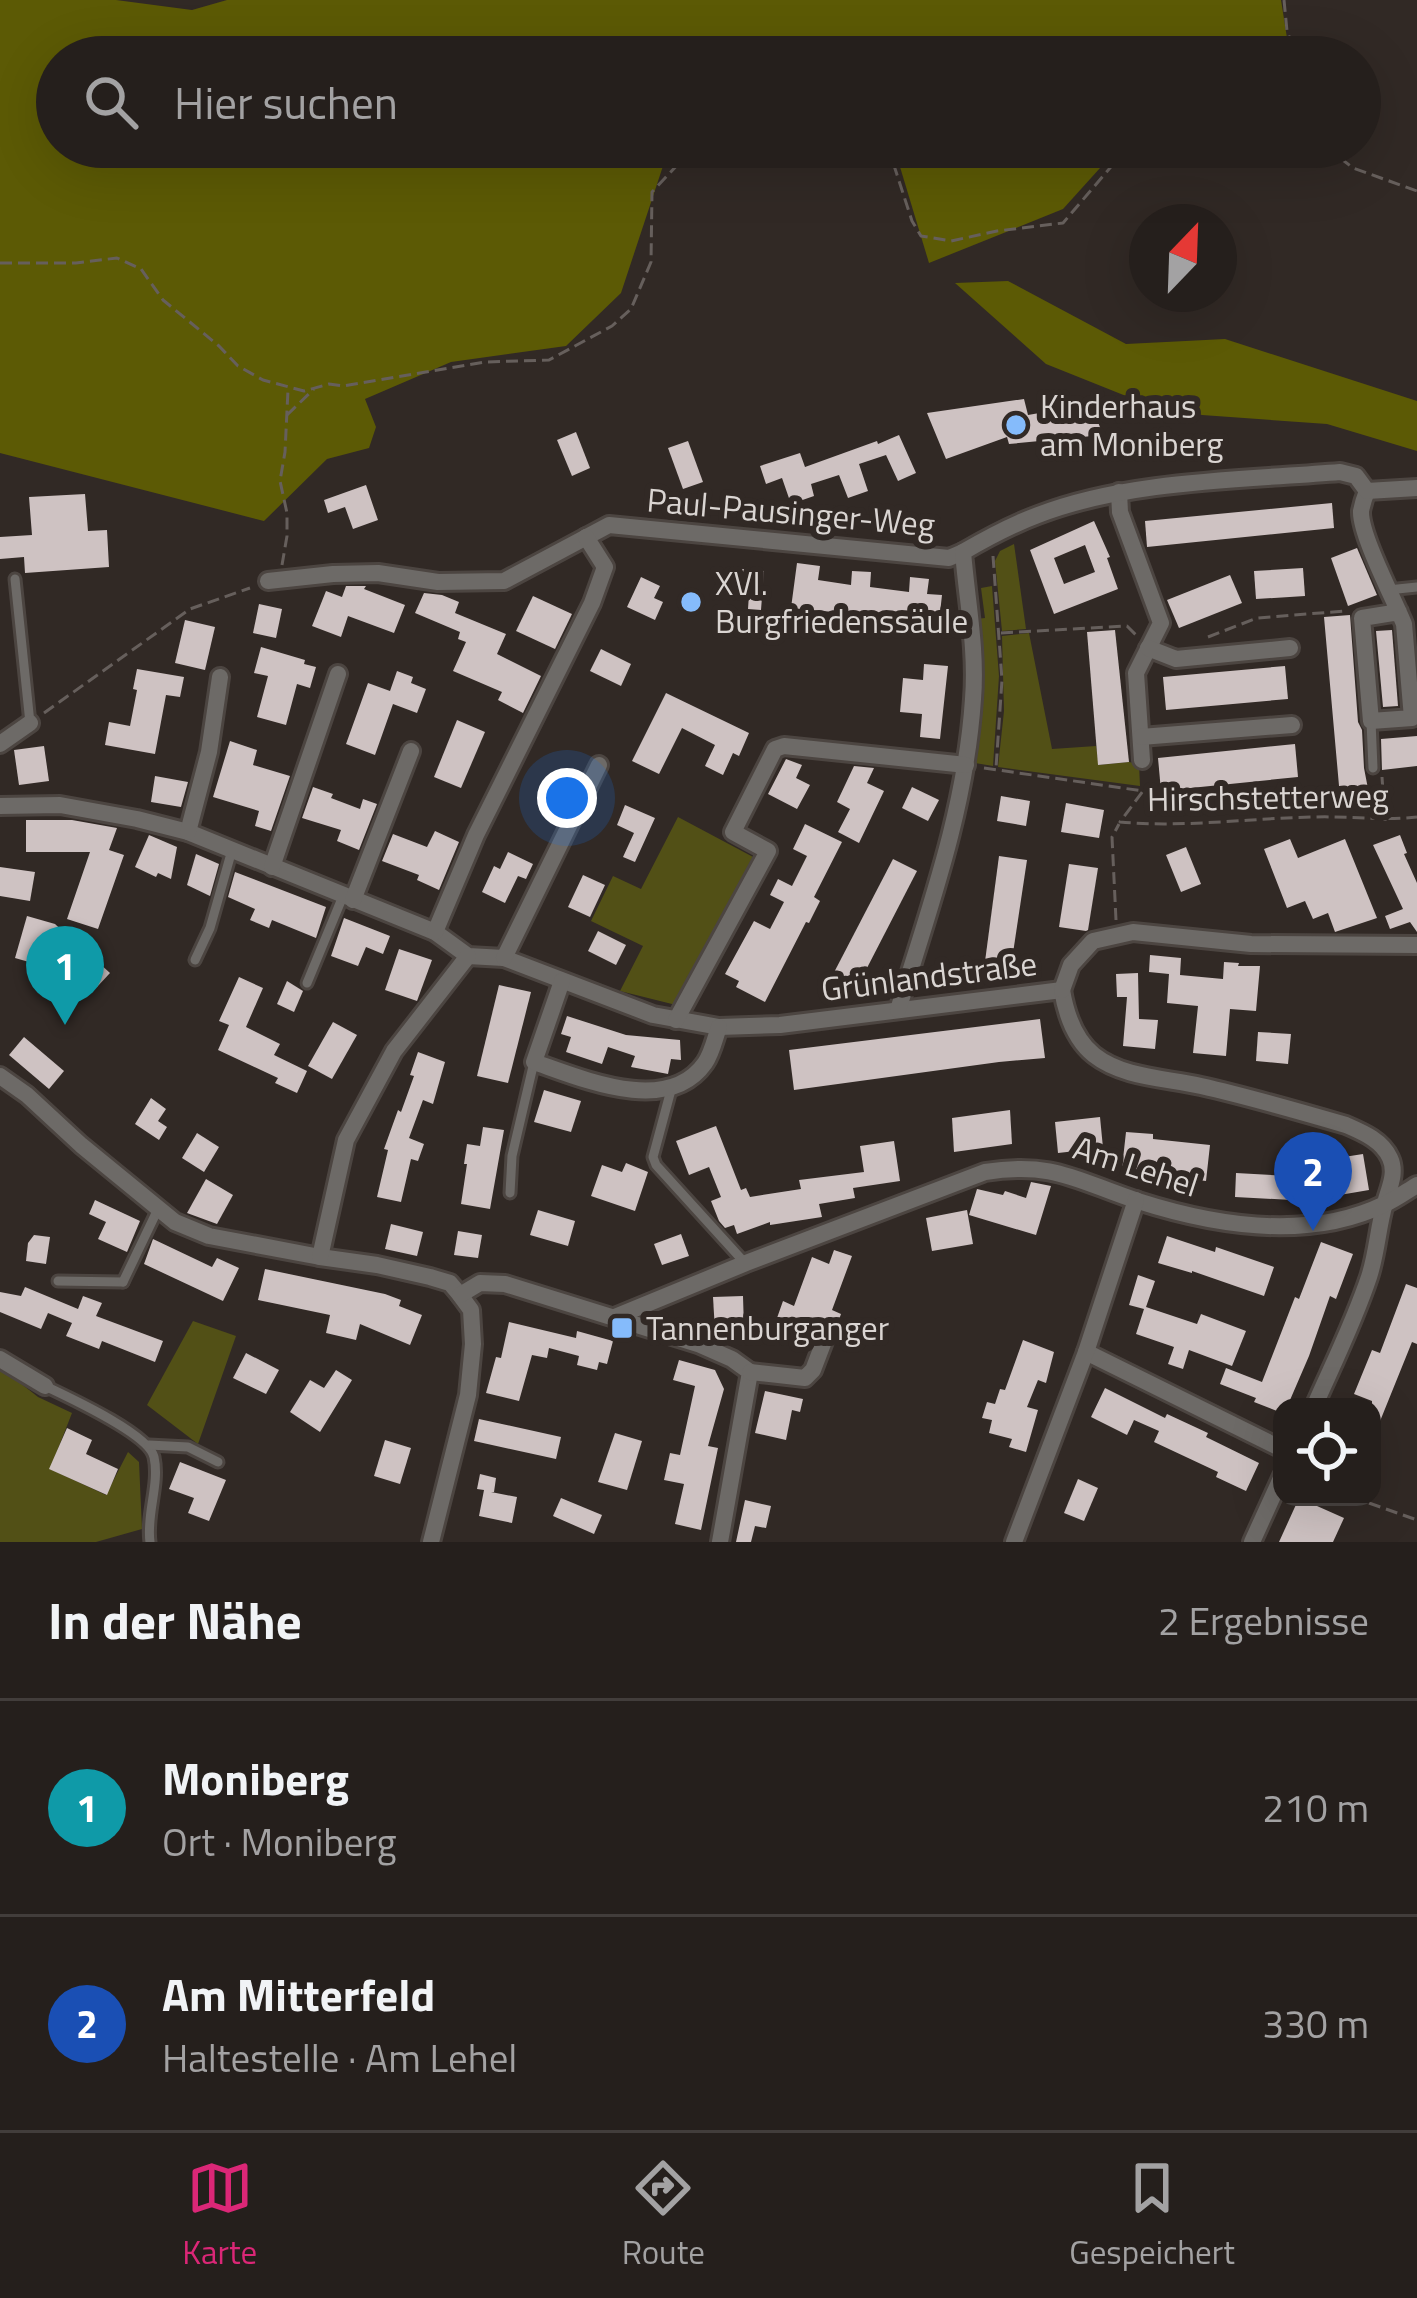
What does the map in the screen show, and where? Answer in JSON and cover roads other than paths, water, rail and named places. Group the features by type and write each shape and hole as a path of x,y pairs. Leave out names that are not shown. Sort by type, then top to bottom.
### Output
{"street":[{"path":"898,1010 953,831 966,765 974,662 963,552 1041,513 1119,492 1340,472 1355,476 1367,491"},
{"path":"1367,491 1417,488"},
{"path":"1367,491 1361,508 1363,521 1388,590 1406,620 1413,698 1412,718 1371,721 1362,618 1406,620"},
{"path":"1119,492 1120,512 1161,622 1136,673 1142,760"},
{"name":"Paul-Pausinger-Weg","path":"275,581 378,573 438,582 504,581 609,525 922,556 949,558 963,552"},
{"path":"435,932 476,835 592,603 605,567 586,537"},
{"path":"1148,648 1176,659 1289,648"},
{"path":"272,867 338,674"},
{"path":"188,832 209,752 220,677"},
{"path":"0,744 30,723"},
{"path":"1141,737 1292,725"},
{"path":"676,1020 768,851 733,832 775,749 784,746 966,765"},
{"path":"348,898 411,751"},
{"path":"504,958 598,765"},
{"path":"0,806 60,805 188,832 435,932 468,956 394,1051 346,1141 320,1257"},
{"name":"Grünlandstraße","path":"468,956 504,958 612,1001 719,1027 780,1025 1061,990 1072,965 1094,941 1133,932 1251,944 1417,945"},
{"path":"562,981 534,1062 639,1091 671,1090 706,1062 719,1027"},
{"path":"1061,990 1074,1032 1092,1054 1114,1067 1269,1103 1366,1133 1392,1161 1392,1182 1371,1272 1318,1398"},
{"path":"0,1076 175,1222 209,1236 450,1283 471,1310 473,1344 468,1395 431,1542"},
{"name":"Am Lehel","path":"615,1317 986,1172 1052,1170 1204,1219 1275,1227 1324,1222 1385,1204 1417,1185"},
{"path":"1014,1542 1086,1352 1136,1200"},
{"path":"460,1295 480,1283 505,1284 698,1344 750,1372 805,1378 826,1336"},
{"path":"1086,1352 1273,1445"},
{"path":"0,1359 45,1386"},
{"path":"720,1542 750,1372"},
{"path":"1252,1542 1273,1496"}],"lane":[{"path":"15,579 30,723"},
{"path":"1388,590 1417,587"},
{"path":"1371,721 1373,768"},
{"path":"195,960 210,928 232,850"},
{"path":"307,982 348,898"},
{"path":"509,1193 512,1156 534,1062"},
{"path":"671,1090 653,1157 656,1165 746,1263"},
{"path":"58,1281 125,1286 158,1209"},
{"path":"45,1386 149,1444 188,1447 218,1462"},
{"path":"149,1444 155,1459 150,1542"}],"place":[{"name":"Kinderhaus am Moniberg","path":"1016,425"},
{"name":"XVI. Burgfriedenssäule","path":"691,602"},
{"name":"Moniberg","path":"65,1025"},
{"name":"Am Mitterfeld","path":"1313,1231"},
{"name":"Tannenburganger","path":"622,1328"}]}
